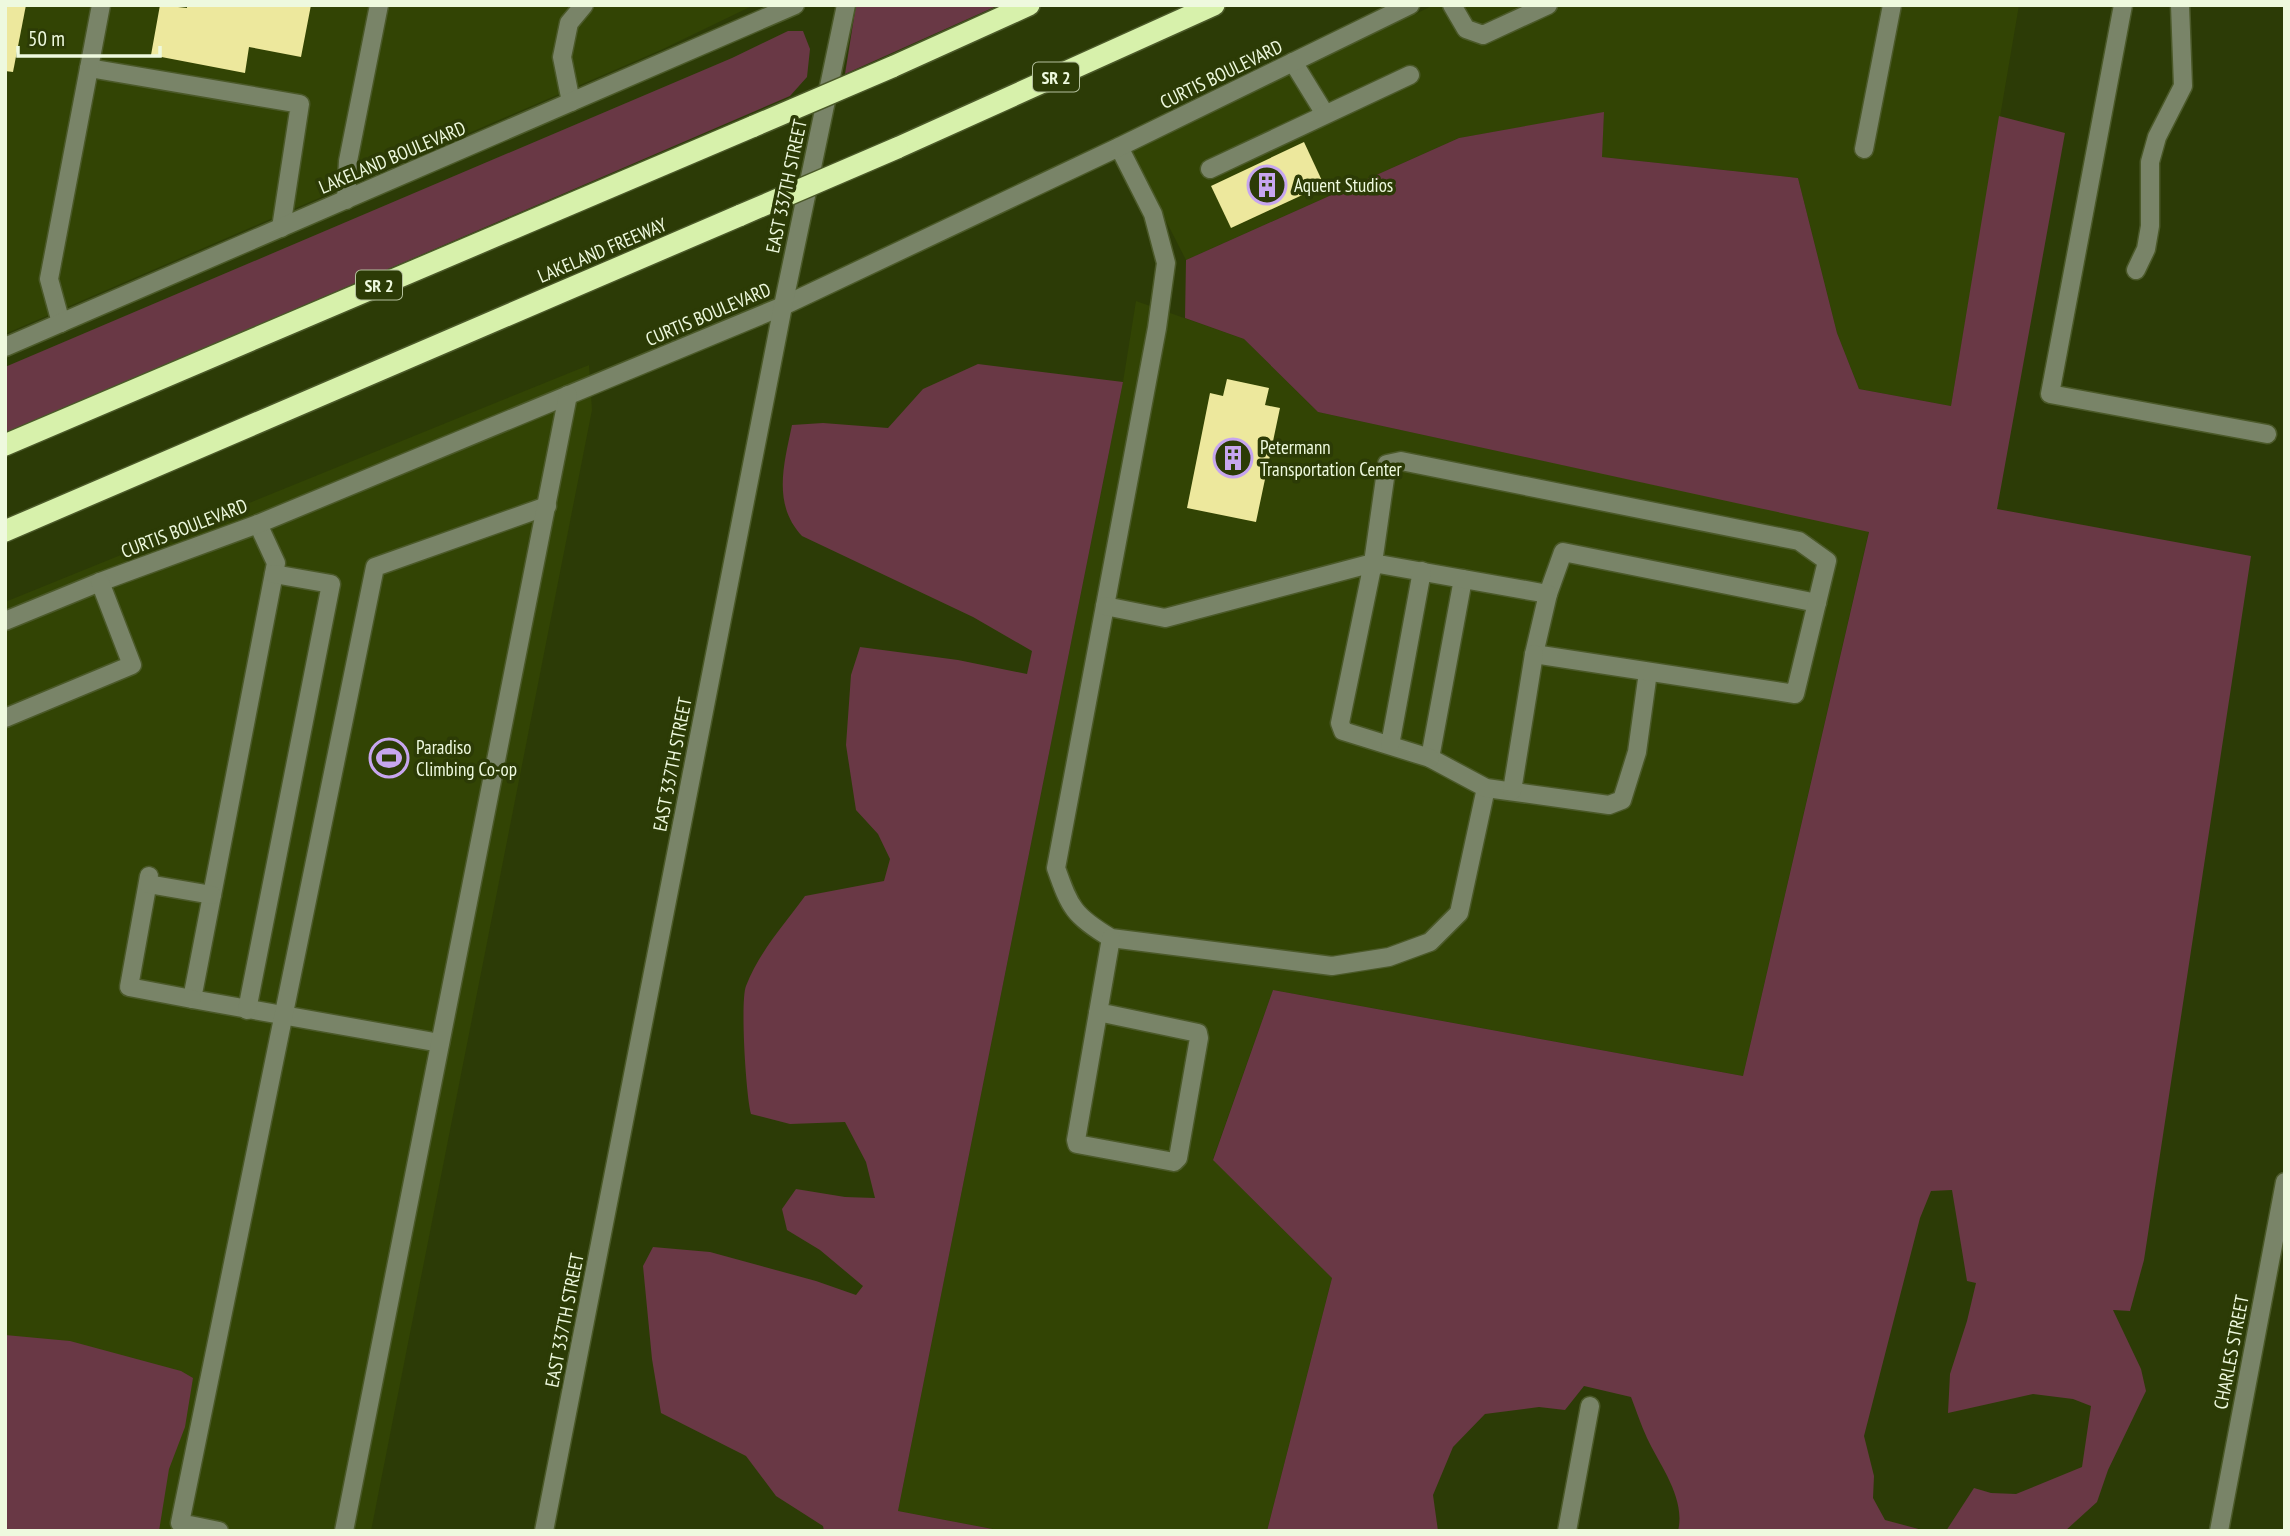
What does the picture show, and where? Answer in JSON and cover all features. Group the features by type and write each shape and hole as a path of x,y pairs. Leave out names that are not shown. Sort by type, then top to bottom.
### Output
{"highway":[{"name":"SR 2","path":"5,445 892,67 1029,5"},
{"name":"LAKELAND FREEWAY","path":"5,531 897,148 1214,5"}],"street":[{"path":"61,323 49,279 101,5"},
{"path":"346,200 348,161 380,5"},
{"path":"570,102 562,58 569,23 584,5"},
{"name":"LAKELAND BOULEVARD","path":"5,347 794,5"},
{"name":"EAST 337TH STREET","path":"544,1531 783,306 846,5"},
{"name":"CURTIS BOULEVARD","path":"5,621 258,523 783,306 1410,5"},
{"path":"1452,5 1466,29 1483,35 1548,5"},
{"path":"1864,149 1892,5"},
{"path":"2123,5 2050,394 2267,433"},
{"path":"2136,270 2146,250 2150,226 2150,162 2157,137 2183,86 2180,5"},
{"path":"1293,62 1325,114"},
{"path":"89,68 300,104 281,228"},
{"path":"1210,169 1410,75"},
{"path":"1119,147 1153,214 1166,263 1157,328 1056,868 1067,901 1083,922 1111,938 1332,967 1389,957 1430,942 1458,913 1486,788"},
{"path":"344,1531 568,395"},
{"path":"1534,654 1795,694 1827,561 1799,541 1401,461 1387,464 1373,563 1340,723 1343,731 1430,758 1486,788 1609,805 1622,800 1637,752 1648,672"},
{"path":"219,1531 180,1523 375,567 547,506"},
{"path":"192,999 276,563 258,523"},
{"path":"1512,791 1534,654 1548,594 1563,552 1817,603"},
{"path":"1105,606 1165,618 1373,563 1548,594"},
{"path":"1390,745 1422,571"},
{"path":"247,1010 331,584 274,574"},
{"path":"1430,758 1463,579"},
{"path":"5,718 132,665 100,582"},
{"path":"212,895 148,880 129,987 440,1043"},
{"path":"1098,1012 1198,1033 1178,1158 1174,1162 1077,1144 1076,1140 1098,1012 1111,938"},
{"name":"CHARLES STREET","path":"2219,1531 2285,1182"},
{"path":"1567,1531 1590,1406"}],"shaded area":[{"path":"5,5 754,5 661,50 5,334"},
{"path":"856,5 999,5 845,74"},
{"path":"1434,5 2019,5 1951,406 1859,389 1837,333 1798,178 1601,157 1604,113 1459,138 1186,260 1130,151"},
{"path":"788,31 803,31 810,49 807,77 790,96 5,434 5,367 732,58"},
{"path":"1604,112 1602,157 1798,178 1837,333 1859,389 1951,406 1999,116 2065,133 1997,509 2251,556 2144,1260 2130,1311 2113,1310 2141,1369 2146,1391 2108,1470 2097,1502 2065,1531 1946,1531 1974,1488 1991,1493 2016,1494 2082,1467 2091,1406 2073,1399 2033,1394 1948,1413 1950,1374 1976,1283 1967,1281 1952,1190 1931,1191 1920,1218 1864,1436 1874,1476 1873,1498 1885,1520 1926,1531 1678,1531 1675,1494 1647,1438 1631,1397 1584,1386 1565,1410 1539,1407 1485,1414 1453,1447 1433,1495 1438,1531 1267,1531 1332,1278 1213,1160 1273,990 1743,1076 1869,532 1318,412 1244,339 1185,318 1186,260 1459,138"},
{"path":"1136,301 1244,339 1318,412 1869,531 1743,1076 1273,990 1213,1159 1332,1278 1267,1531 1003,1531 898,1511 1123,382"},
{"path":"978,364 1123,382 898,1511 1003,1531 824,1531 823,1526 776,1496 746,1456 661,1413 652,1359 643,1266 653,1247 710,1252 816,1281 856,1295 863,1286 820,1250 787,1230 782,1209 796,1189 845,1197 875,1198 866,1162 845,1122 790,1124 751,1114 744,1049 746,986 765,950 805,896 884,881 890,859 878,834 856,810 846,745 851,675 860,647 958,660 1027,674 1032,651 973,617 802,536 787,511 784,469 792,425 823,423 888,428 923,389"},
{"path":"589,365 592,410 371,1531 5,1531 5,602"},
{"path":"5,1335 70,1341 181,1371 193,1378 185,1427 169,1469 159,1531 5,1531"}],"building":[{"path":"5,5 26,5 13,72 5,71"},
{"path":"160,5 187,8 187,5 311,5 301,57 249,47 245,73 151,55"},
{"name":"Aquent Studios","path":"1304,142 1324,185 1231,228 1211,186"},
{"name":"Petermann Transportation Center","path":"1227,379 1269,388 1265,405 1280,408 1256,522 1187,508 1210,393 1223,396"}],"place":[{"name":"Aquent Studios","path":"1267,185"},
{"name":"Petermann Transportation Center","path":"1233,458"},
{"name":"Paradiso Climbing Co-op","path":"389,758"}]}
